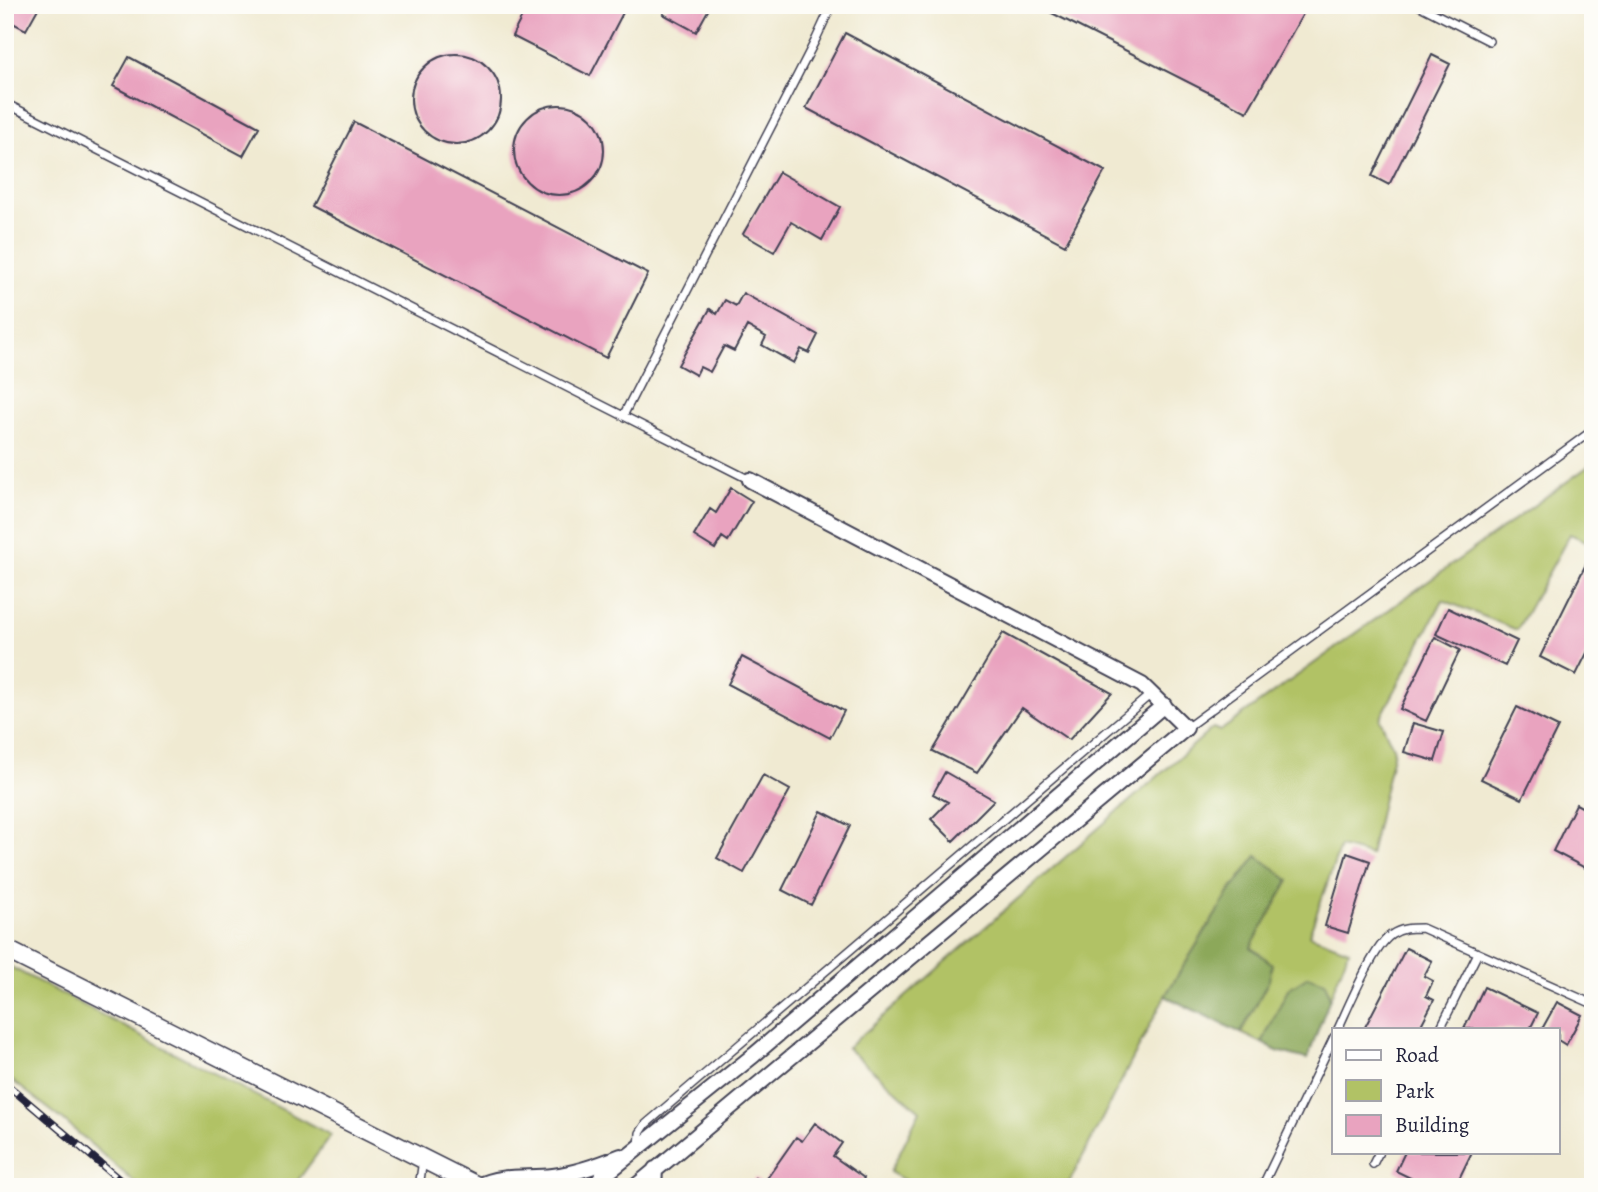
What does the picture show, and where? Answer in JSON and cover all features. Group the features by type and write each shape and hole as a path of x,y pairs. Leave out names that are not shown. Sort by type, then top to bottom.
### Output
{"street":[{"path":"635,1187 1186,728 1142,685 750,480"},
{"path":"594,1187 601,1178 754,1055 1164,705"},
{"path":"5,949 479,1186 486,1182 554,1176 597,1166 637,1149"},
{"path":"654,1187 655,1169"}],"lane":[{"path":"623,416 816,39 829,11 829,5"},
{"path":"1418,5 1489,41"},
{"path":"5,103 750,480"},
{"path":"1186,728 1593,430"},
{"path":"637,1149 640,1133 646,1124 1152,694"},
{"path":"1338,1028 1366,970 1388,936 1404,928 1422,928 1593,1004"},
{"path":"1440,1028 1478,953"},
{"path":"1262,1187 1332,1041"},
{"path":"1373,1164 1378,1154"},
{"path":"419,1187 423,1160"}],"green space":[{"path":"1593,463 1593,544 1570,534 1517,630 1443,600 1380,719 1394,750 1370,855 1340,847 1309,935 1349,950 1330,998 1325,982 1288,989 1262,1043 1241,1033 1269,980 1250,948 1289,881 1257,856 1229,893 1165,996 1067,1187 917,1187 890,1172 920,1111 847,1048 1213,728 1220,731"},
{"path":"1257,856 1289,880 1251,947 1272,964 1269,980 1241,1033 1165,996 1229,893"},
{"path":"5,964 331,1135 293,1187 140,1187 62,1119 5,1075"},
{"path":"1308,976 1325,982 1330,998 1307,1059 1277,1051 1262,1043 1288,989"}],"building":[{"path":"12,5 40,5 26,30 5,19"},
{"path":"528,5 627,5 590,76 512,36"},
{"path":"667,5 711,5 696,32 663,14"},
{"path":"1036,5 1308,5 1247,112"},
{"path":"845,33 1105,171 1065,245 806,108"},
{"path":"456,54 473,57 488,67 498,82 501,99 498,116 488,131 473,141 456,144 439,141 424,131 414,116 411,99 414,82 424,67 439,57"},
{"path":"1432,55 1450,64 1389,185 1372,176"},
{"path":"129,57 259,127 243,156 113,86"},
{"path":"559,105 576,108 591,118 601,133 604,150 601,167 591,182 576,192 559,195 542,192 527,182 517,167 514,150 517,133 527,118 542,108"},
{"path":"354,122 648,274 606,358 311,206"},
{"path":"779,172 840,207 822,240 791,222 774,252 743,234"},
{"path":"743,293 818,335 809,353 801,349 794,363 762,345 766,337 747,326 734,351 724,346 710,372 700,367 696,375 678,365 710,309 717,314 725,300 736,306"},
{"path":"731,488 752,501 728,541 722,537 715,549 694,536 710,509 716,513"},
{"path":"1593,550 1593,641 1576,675 1540,657"},
{"path":"1448,608 1517,641 1505,666 1436,634"},
{"path":"1003,633 1112,693 1069,740 1022,708 977,773 933,751"},
{"path":"1435,637 1460,650 1426,721 1400,709"},
{"path":"742,657 844,711 830,738 728,684"},
{"path":"1517,707 1558,727 1522,799 1481,779"},
{"path":"1413,723 1444,732 1435,761 1404,752"},
{"path":"945,772 994,800 953,841 931,819 948,802 933,794"},
{"path":"763,775 790,790 744,873 717,858"},
{"path":"1576,804 1593,813 1593,858 1587,869 1553,851"},
{"path":"821,811 850,826 811,905 782,890"},
{"path":"1347,853 1370,861 1348,933 1325,926"},
{"path":"1406,948 1432,961 1424,976 1433,981 1426,996 1434,1000 1420,1028 1365,1028"},
{"path":"1484,987 1538,1013 1530,1028 1464,1028"},
{"path":"1557,1002 1582,1015 1566,1045 1560,1041 1560,1028 1543,1028"},
{"path":"815,1123 842,1143 833,1156 864,1178 858,1187 749,1187 755,1178 763,1184 796,1137 802,1141"},
{"path":"1404,1154 1471,1154 1455,1187 1429,1187 1396,1171"}],"railway":[{"path":"5,1083 128,1187"}]}
